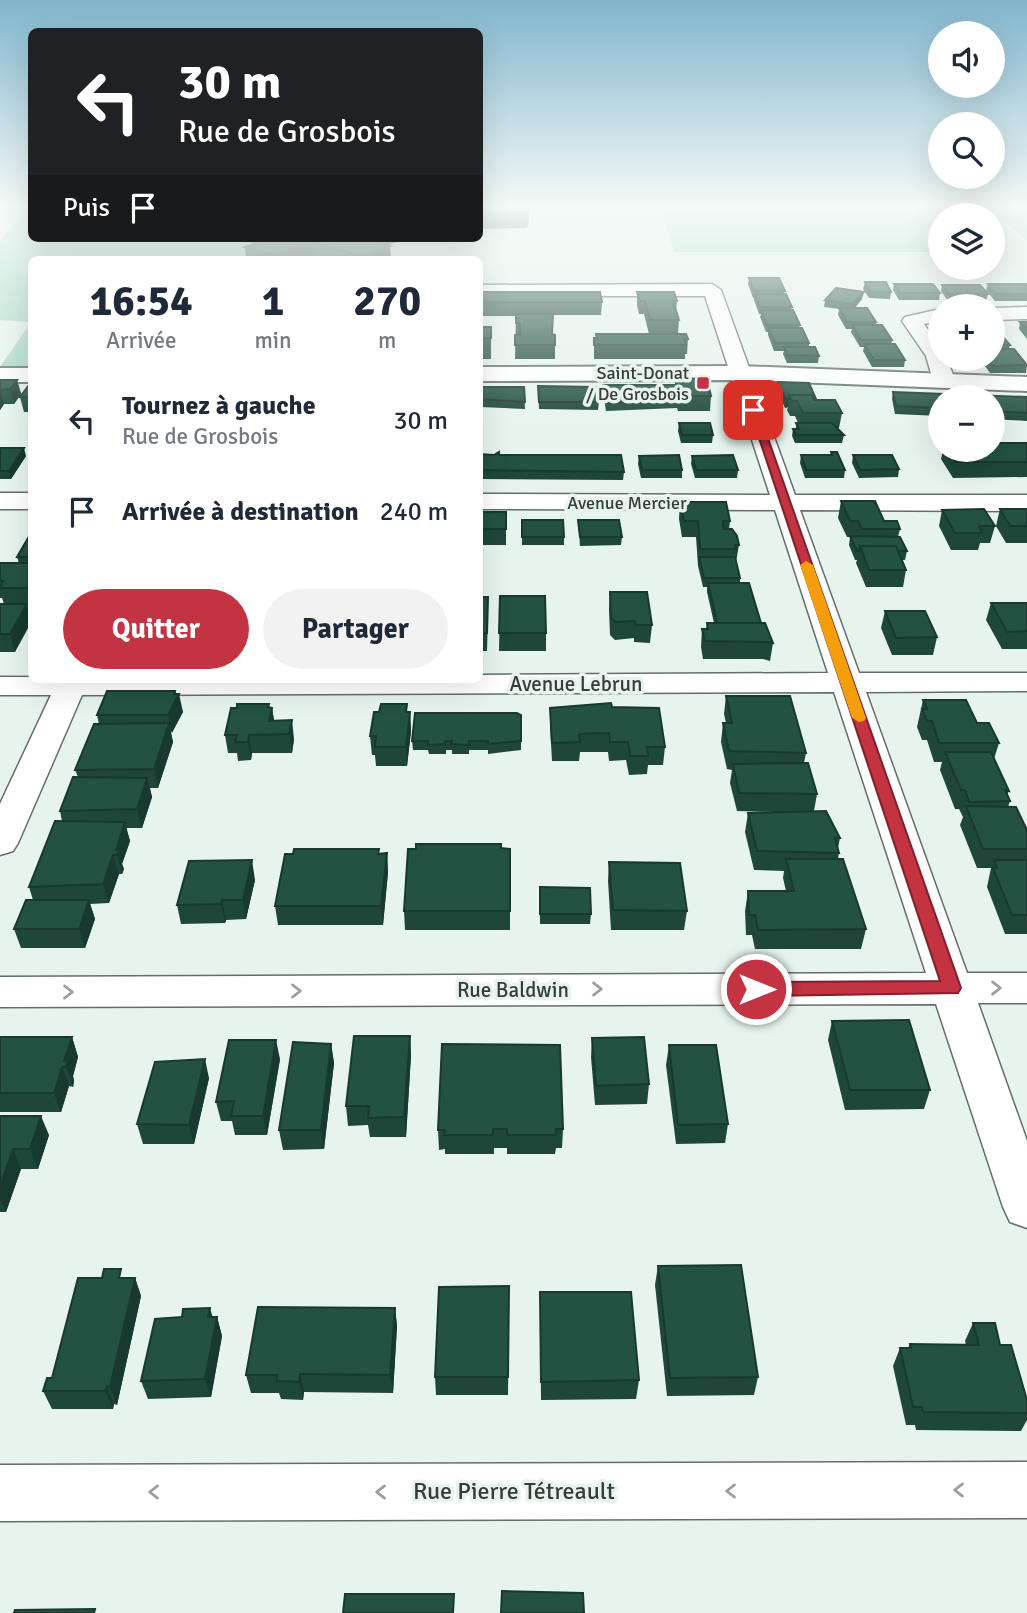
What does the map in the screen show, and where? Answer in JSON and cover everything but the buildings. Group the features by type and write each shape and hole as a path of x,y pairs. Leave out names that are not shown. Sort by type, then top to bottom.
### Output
{"street":[{"path":"483,291 712,290 1027,1207"},
{"path":"1005,314 1027,313"},
{"path":"928,318 912,321 928,344"},
{"path":"941,371 944,380"},
{"path":"483,374 740,373 1027,384"},
{"path":"0,375 28,375"},
{"path":"0,501 28,501"},
{"name":"Avenue Mercier","path":"483,502 1027,503"},
{"name":"Avenue Lebrun","path":"483,683 1027,682"},
{"name":"Avenue Lebrun","path":"0,686 54,683"},
{"path":"0,843 72,683"},
{"name":"Rue Baldwin","path":"0,992 1027,988"},
{"name":"Rue Pierre Tétreault","path":"0,1493 1027,1490"}],"green space":[{"path":"0,280 28,280 28,322 0,320"},
{"path":"28,326 28,367 0,367"}],"slow traffic":[{"path":"806,565 859,718"}],"place":[{"name":"Saint-Donat / De Grosbois","path":"703,383"}],"route":[{"path":"753,410 951,988 756,989"}]}
